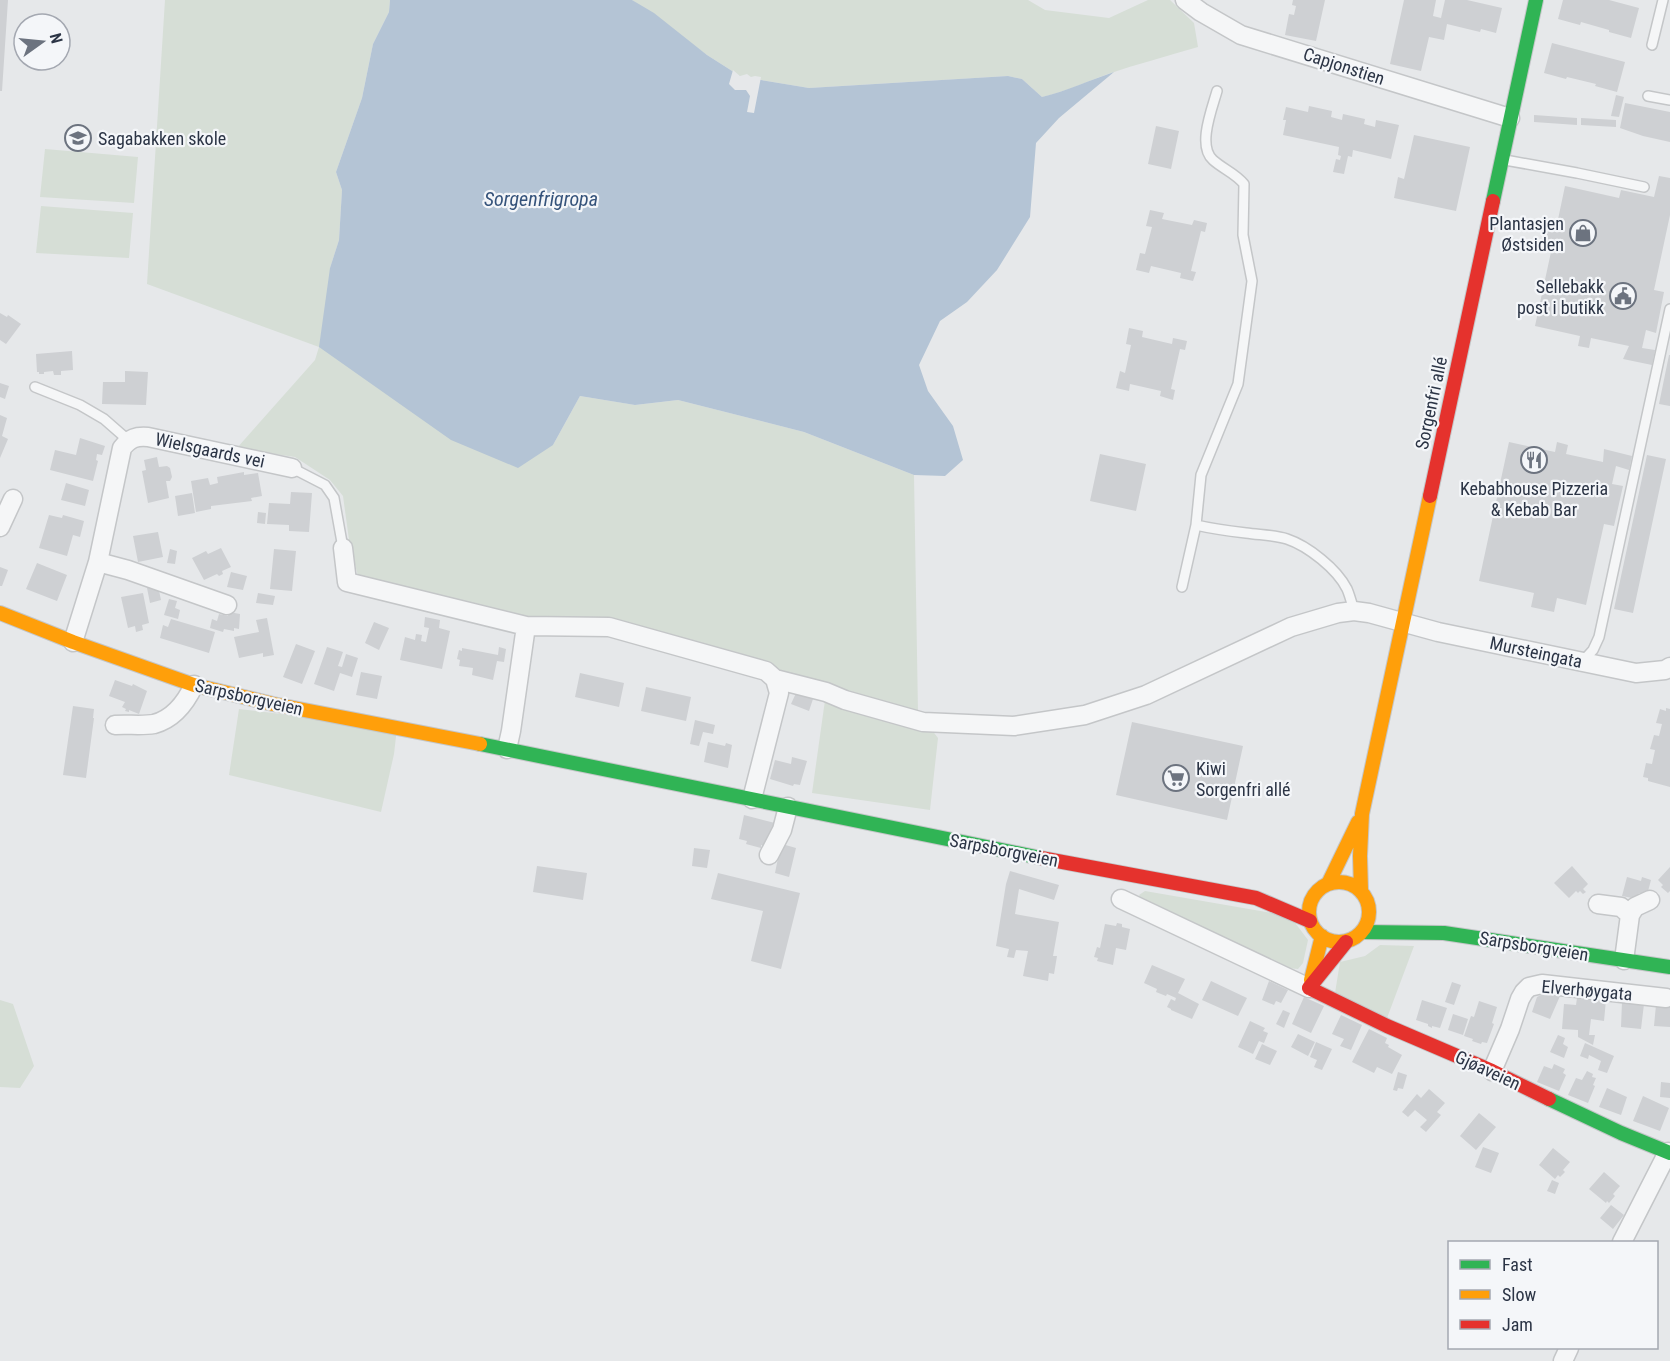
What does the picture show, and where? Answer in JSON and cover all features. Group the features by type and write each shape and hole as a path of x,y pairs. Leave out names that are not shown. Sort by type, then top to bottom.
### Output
{"main road":[{"name":"Sorgenfri allé","path":"1362,814 1536,0"},
{"name":"Sarpsborgveien","path":"0,613 194,685 273,704 507,749 1054,861 1256,897 1310,921"},
{"path":"1328,884 1362,814"},
{"path":"1361,890 1362,814"},
{"path":"1309,988 1346,942 1362,932 1375,908 1361,890 1353,885 1344,882 1328,884 1316,892 1311,901 1310,921 1322,936 1329,940 1346,942"},
{"name":"Sarpsborgveien","path":"1256,897 1316,892"},
{"name":"Sarpsborgveien","path":"1411,920 1444,933"},
{"name":"Sarpsborgveien","path":"1362,932 1444,933 1670,967"},
{"path":"1309,988 1322,936"},
{"name":"Gjøaveien","path":"1309,988 1387,1026 1492,1071 1669,1153"}],"street":[{"name":"Capjonstien","path":"1185,0 1241,35 1510,118"},
{"name":"Wielsgaards vei","path":"73,642 98,562 122,448 128,440 138,436 148,437 292,468"},
{"path":"0,527 13,499"},
{"path":"343,548 347,582 526,626 609,627 766,671 775,679 923,722 1014,726 1085,715 1146,695 1291,627 1338,613 1354,611"},
{"path":"98,562 128,570 227,605"},
{"name":"Mursteingata","path":"1354,611 1438,632 1636,673 1670,667"},
{"path":"507,749 526,626"},
{"path":"752,799 779,693 775,679"},
{"path":"115,724 153,724 172,715 188,698 194,685"},
{"path":"769,855 782,830 789,807"},
{"name":"Gjøaveien","path":"1121,899 1309,988"},
{"path":"1624,960 1630,915 1635,907 1650,900"},
{"path":"1598,904 1620,907 1630,915"},
{"name":"Elverhøygata","path":"1492,1071 1520,999 1529,987 1542,984 1666,998"},
{"name":"Gjøaveien","path":"1623,1241 1669,1153"}],"lane":[{"path":"1652,45 1663,0"},
{"path":"1182,587 1196,525 1201,475 1238,384 1252,281 1243,235 1244,184 1238,177 1211,159 1206,149 1207,129 1217,91"},
{"path":"1648,96 1670,100"},
{"path":"1502,160 1644,187"},
{"path":"1582,662 1593,650 1599,637 1670,309"},
{"name":"Wielsgaards vei","path":"35,387 80,405 104,419 128,440"},
{"path":"292,468 325,485 334,498 343,548"},
{"path":"1196,525 1276,536 1308,550 1317,555 1347,588 1354,611"}],"shaded area":[{"path":"165,0 390,0 389,12 373,44 362,98 336,172 342,190 339,240 330,268 553,445 580,396 635,405 678,400 804,432 914,475 918,712 938,738 930,810 812,793 826,693 604,624 528,627 359,579 350,547 343,496 330,480 295,457 237,448 315,360 319,347 147,284"},
{"path":"632,0 1028,0 1045,10 1109,18 1148,0 1170,0 1194,23 1198,47 1119,70 1042,97 1022,79 1008,76 809,88 740,76 707,55"},
{"path":"45,149 138,157 134,203 40,197"},
{"path":"41,206 133,213 129,258 36,253"},
{"path":"239,709 397,728 394,754 381,812 229,775"},
{"path":"1145,891 1290,916 1308,940 1303,963 1298,969 1288,968 1269,960 1142,901 1139,895"},
{"path":"1380,945 1414,946 1387,1018 1335,993 1340,962 1365,956"},
{"path":"0,1000 13,1004 34,1066 20,1088 0,1087"}],"water":[{"name":"Sorgenfrigropa","path":"390,0 632,0 654,13 707,55 740,76 809,88 1008,76 1022,79 1042,97 1114,72 1059,118 1036,143 1030,217 997,270 967,302 940,321 919,365 928,391 953,426 963,460 945,476 914,475 804,432 678,400 635,405 580,396 553,445 518,468 451,440 319,347 330,268 339,240 342,190 336,172 362,98 373,44 389,12"}],"pier":[{"path":"733,70 740,76 747,74 751,77 761,77 754,113 747,112 750,96 746,90 735,90 729,84"}],"building":[{"path":"0,0 8,0 2,91 0,91"},
{"path":"1293,0 1325,0 1316,41 1285,35 1289,14 1294,15 1296,6 1292,5"},
{"path":"1404,0 1436,0 1433,16 1441,18 1445,0 1467,0 1502,8 1496,33 1481,29 1480,32 1447,24 1444,40 1429,37 1421,71 1390,64"},
{"path":"1563,0 1609,0 1639,8 1631,38 1581,22 1580,25 1558,19"},
{"path":"1552,43 1625,62 1617,92 1595,86 1596,84 1544,73"},
{"path":"1616,95 1624,97 1619,117 1611,116"},
{"path":"1625,103 1670,112 1670,142 1620,128"},
{"path":"1309,106 1332,111 1331,117 1342,120 1343,114 1365,119 1364,124 1375,127 1376,120 1399,125 1391,159 1353,150 1352,157 1348,156 1344,174 1333,172 1336,159 1340,160 1341,156 1338,155 1339,147 1283,135 1286,107 1308,112"},
{"path":"1534,115 1577,118 1577,125 1534,122"},
{"path":"1581,118 1616,120 1616,127 1581,125"},
{"path":"1156,126 1179,131 1171,169 1148,164"},
{"path":"1414,135 1470,147 1456,211 1394,198 1398,177 1404,179"},
{"path":"1659,176 1670,178 1670,215 1654,290 1664,292 1656,333 1646,330 1642,348 1655,350 1652,365 1623,359 1629,346 1591,338 1589,348 1578,346 1580,336 1535,326 1551,252 1540,250 1545,226 1556,229 1565,186 1619,198 1621,190 1654,197"},
{"path":"1150,210 1164,213 1162,219 1192,225 1194,220 1207,223 1205,232 1201,231 1191,271 1196,272 1193,281 1180,278 1181,273 1151,266 1149,273 1136,270 1140,253 1145,254 1152,227 1146,226"},
{"path":"0,313 7,317 8,315 21,324 6,344 0,340"},
{"path":"1129,328 1143,331 1142,337 1172,344 1173,338 1187,341 1185,350 1180,349 1171,389 1175,390 1173,400 1160,396 1161,391 1130,384 1129,391 1116,388 1120,371 1125,373 1131,345 1126,344"},
{"path":"72,351 73,370 61,371 61,375 54,375 53,371 44,372 44,374 37,372 36,354"},
{"path":"1670,355 1670,406 1659,404"},
{"path":"125,371 148,372 146,405 102,404 103,382 125,382"},
{"path":"0,383 9,386 5,399 0,397"},
{"path":"0,415 7,418 2,436 8,439 0,458"},
{"path":"80,438 105,446 102,455 97,454 96,460 98,461 93,481 50,470 55,450 76,455"},
{"path":"1509,442 1555,452 1557,442 1568,445 1566,454 1603,462 1604,449 1632,456 1629,470 1616,466 1612,484 1623,486 1614,526 1604,524 1586,605 1557,598 1554,612 1531,607 1534,593 1479,581"},
{"path":"1100,454 1146,464 1136,511 1090,501"},
{"path":"1647,455 1666,459 1633,613 1614,609"},
{"path":"157,457 159,467 170,468 172,477 170,481 166,481 169,498 148,503 142,471 146,470 144,460"},
{"path":"244,472 244,475 258,473 262,496 251,498 252,501 211,506 211,509 196,512 191,481 208,478 210,485 218,483 217,477"},
{"path":"66,483 89,490 85,506 61,500"},
{"path":"291,492 312,493 309,532 289,531 289,525 267,524 269,503 290,504"},
{"path":"192,493 195,513 178,516 175,496"},
{"path":"258,512 266,513 265,524 257,523"},
{"path":"49,515 62,518 63,515 84,521 80,537 73,535 67,556 39,548"},
{"path":"158,532 163,557 138,562 133,536"},
{"path":"221,548 231,567 222,571 223,574 219,576 217,574 204,580 192,558 206,551 208,554"},
{"path":"170,549 177,551 175,564 167,563"},
{"path":"274,549 296,551 292,591 270,589"},
{"path":"37,563 67,575 57,601 26,589"},
{"path":"0,567 8,570 2,586 0,586"},
{"path":"231,572 247,576 243,590 227,587"},
{"path":"158,586 161,600 150,603 147,588"},
{"path":"143,593 149,623 142,625 143,630 136,632 135,626 128,628 121,597"},
{"path":"258,593 275,596 273,605 256,603"},
{"path":"169,599 177,601 175,608 180,610 178,619 164,615"},
{"path":"229,612 240,614 239,629 234,628 234,631 224,629 223,632 210,628 212,619 217,621 219,614 228,616"},
{"path":"425,617 440,620 439,628 450,631 442,669 400,660 405,637 415,640 416,634 422,635 421,641 426,642 429,628 424,627"},
{"path":"267,618 274,655 263,657 263,653 239,658 234,637 259,632 256,620"},
{"path":"171,619 215,632 209,653 160,638 163,625 168,627"},
{"path":"374,622 389,628 379,650 365,643"},
{"path":"296,644 315,651 302,684 283,677"},
{"path":"327,647 343,652 338,666 342,667 346,654 358,658 352,677 340,673 334,691 314,684"},
{"path":"499,647 506,649 504,662 497,661 493,680 472,675 473,668 459,666 460,660 457,659 459,650 462,651 462,648 498,655"},
{"path":"361,672 382,676 377,699 356,695"},
{"path":"580,673 624,683 619,707 575,697"},
{"path":"115,680 132,686 133,684 147,691 139,714 129,710 129,712 125,711 126,709 122,707 125,702 109,696"},
{"path":"646,687 691,697 686,721 641,711"},
{"path":"796,693 813,699 809,711 791,704"},
{"path":"73,706 94,709 86,778 63,775"},
{"path":"1666,708 1670,709 1670,787 1648,781 1648,778 1643,777 1646,763 1652,764 1655,750 1650,749 1654,735 1659,736 1662,724 1656,723 1660,709 1666,711"},
{"path":"695,720 715,725 713,734 703,732 699,746 690,744"},
{"path":"1132,722 1243,746 1227,820 1116,795"},
{"path":"708,742 725,746 726,743 732,745 728,768 704,762"},
{"path":"792,757 807,761 800,785 794,784 793,786 770,779 775,760 791,764"},
{"path":"744,815 775,823 769,847 761,845 761,848 746,844 747,841 739,839"},
{"path":"782,844 796,848 789,877 775,873"},
{"path":"694,848 710,850 707,868 692,866"},
{"path":"537,866 587,873 583,900 533,892"},
{"path":"1572,866 1588,884 1583,889 1586,892 1583,894 1576,891 1569,898 1554,883"},
{"path":"1670,867 1670,891 1668,893 1661,887 1663,885 1658,880"},
{"path":"1010,871 1059,885 1054,900 1019,889 1015,914 1059,922 1053,956 1057,956 1054,974 1049,973 1048,981 1023,976 1028,951 1016,950 1014,958 1007,957 1009,949 996,946"},
{"path":"718,873 800,893 781,969 751,961 763,911 711,899"},
{"path":"1627,877 1641,881 1642,877 1651,880 1647,895 1639,893 1637,899 1622,896"},
{"path":"1117,923 1130,929 1126,950 1116,948 1113,965 1097,961 1098,958 1094,957 1097,947 1100,948 1105,924 1116,926"},
{"path":"1152,965 1185,979 1178,993 1199,1004 1192,1019 1167,1007 1171,999 1175,1001 1176,998 1156,992 1157,989 1144,983"},
{"path":"1211,981 1247,998 1238,1016 1202,1000"},
{"path":"1269,981 1288,990 1281,1003 1276,1001 1274,1005 1262,1000"},
{"path":"1452,982 1461,985 1454,1005 1445,1002"},
{"path":"1545,993 1560,996 1550,1019 1532,1012 1537,997"},
{"path":"1304,997 1324,1006 1311,1033 1292,1024"},
{"path":"1584,997 1606,1000 1604,1021 1591,1019 1589,1035 1595,1035 1593,1045 1578,1037 1578,1030 1562,1029 1564,1004 1576,1005 1577,998 1584,999"},
{"path":"1422,1000 1447,1008 1440,1028 1432,1026 1432,1028 1416,1020"},
{"path":"1479,1001 1497,1007 1487,1043 1482,1042 1481,1044 1464,1036"},
{"path":"1622,1002 1644,1004 1641,1029 1621,1027"},
{"path":"1656,1005 1670,1007 1670,1027 1654,1026"},
{"path":"1283,1010 1290,1013 1284,1028 1276,1024"},
{"path":"1453,1014 1468,1019 1463,1035 1448,1030"},
{"path":"1341,1015 1362,1025 1351,1050 1340,1046 1344,1039 1332,1034"},
{"path":"1250,1021 1265,1028 1263,1031 1268,1033 1264,1043 1259,1041 1253,1054 1238,1047"},
{"path":"1369,1029 1387,1038 1385,1043 1389,1045 1388,1047 1402,1055 1392,1074 1377,1067 1374,1073 1352,1062"},
{"path":"1298,1034 1315,1042 1308,1056 1291,1047"},
{"path":"1558,1035 1565,1038 1563,1044 1568,1047 1564,1058 1550,1052"},
{"path":"1316,1042 1332,1049 1322,1070 1314,1067 1317,1060 1310,1057"},
{"path":"1585,1043 1614,1056 1607,1073 1598,1070 1601,1061 1589,1055 1588,1059 1580,1056"},
{"path":"1262,1044 1277,1051 1270,1065 1255,1059"},
{"path":"1554,1064 1565,1069 1563,1073 1566,1075 1559,1091 1537,1082 1544,1066 1552,1069"},
{"path":"1587,1071 1596,1078 1588,1103 1568,1095 1576,1078 1582,1080"},
{"path":"1398,1072 1407,1075 1403,1089 1398,1088 1397,1091 1393,1090"},
{"path":"1661,1082 1670,1083 1670,1098 1660,1097"},
{"path":"1607,1088 1627,1097 1621,1115 1599,1107"},
{"path":"1429,1089 1445,1103 1437,1112 1441,1115 1426,1132 1420,1127 1427,1120 1415,1110 1408,1117 1402,1112 1417,1094 1421,1098"},
{"path":"1643,1096 1669,1108 1660,1131 1633,1121"},
{"path":"1479,1113 1496,1127 1476,1150 1460,1136"},
{"path":"1483,1147 1499,1153 1491,1173 1475,1167"},
{"path":"1553,1148 1570,1162 1563,1170 1565,1172 1555,1179 1539,1165"},
{"path":"1604,1172 1620,1186 1609,1203 1589,1189"},
{"path":"1552,1180 1559,1183 1555,1194 1547,1191"},
{"path":"1611,1205 1624,1215 1613,1229 1600,1218"}],"traffic: fast":[{"path":"1493,201 1536,0"},
{"path":"480,744 1041,858"},
{"path":"1362,932 1444,933 1670,967"},
{"path":"1549,1099 1670,1153"}],"traffic: slow":[{"path":"1361,890 1362,814 1430,496"},
{"path":"0,613 194,685 273,704 480,744"},
{"path":"1328,884 1358,822"},
{"path":"1333,882 1345,882 1356,887 1364,895 1369,912 1367,924 1356,937 1345,942 1333,942 1322,937 1314,929 1309,918 1309,906 1314,895 1322,887 1333,882"},
{"path":"1311,980 1322,936"}],"traffic: jam":[{"path":"1430,496 1493,201"},
{"path":"1041,858 1256,898 1310,921"},
{"path":"1309,988 1346,942"},
{"path":"1309,988 1549,1099"}],"place":[{"name":"Sagabakken skole","path":"78,138"},
{"name":"Plantasjen Østsiden","path":"1583,233"},
{"name":"Sellebakk post i butikk","path":"1623,296"},
{"name":"Kebabhouse Pizzeria & Kebab Bar","path":"1534,460"},
{"name":"Kiwi Sorgenfri allé","path":"1176,778"}]}
